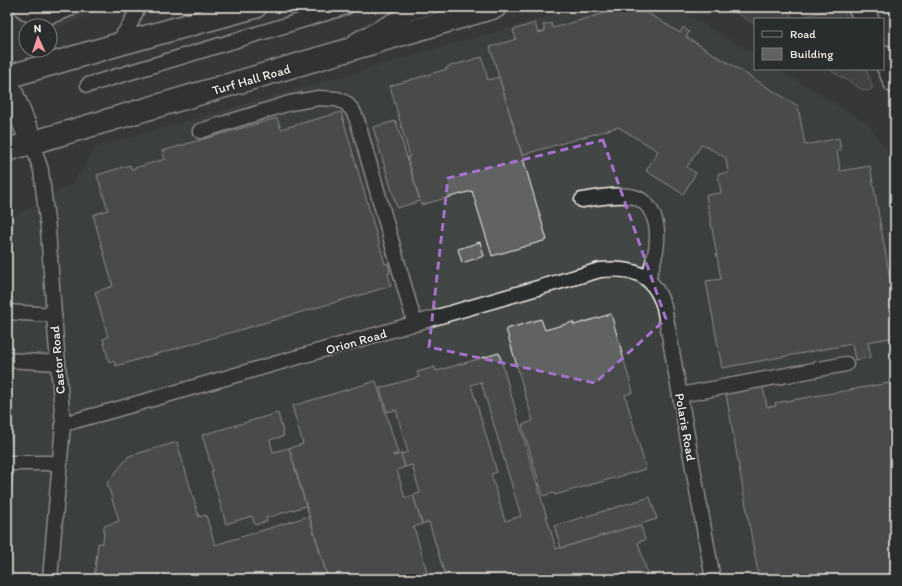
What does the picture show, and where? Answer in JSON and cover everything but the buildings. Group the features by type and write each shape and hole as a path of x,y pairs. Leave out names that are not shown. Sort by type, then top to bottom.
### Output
{"main road":[{"path":"7,77 255,7"},
{"name":"Turf Hall Road","path":"7,150 32,144 495,7"},
{"path":"859,7 865,18"},
{"path":"884,58 895,82"},
{"path":"7,82 32,144"}],"lane":[{"path":"20,7 28,14 45,17 55,15 74,7"},
{"path":"116,45 130,25 138,7"},
{"path":"88,85 346,7"},
{"path":"324,57 404,15 430,7"},
{"path":"200,131 290,103 319,98 337,99 351,107 357,120 415,324"},
{"name":"Castor Road","path":"32,144 42,176 48,229 63,424 50,579"},
{"path":"582,200 633,196 649,207 655,222 658,240 648,279"},
{"name":"Orion Road","path":"63,424 600,270 627,270 638,273 648,279"},
{"name":"Polaris Road","path":"648,279 660,294 664,306 713,579"},
{"path":"7,312 54,315"},
{"path":"7,360 58,363"},
{"path":"680,395 846,364"},
{"path":"7,463 60,463"}],"highlighted area":[{"path":"603,140 666,319 595,383 429,347 448,178"}],"shaded area":[{"path":"13,7 109,7 58,28 58,18 18,18 18,21"},
{"path":"581,7 675,7 754,54 754,70 780,70 868,124 892,158 895,177 895,579 7,579 7,211 15,216 72,184 97,147"},
{"path":"726,7 788,7 792,18 754,18 754,23"},
{"path":"840,7 847,18 798,18"},
{"path":"830,70 866,70 872,89 867,91"}]}
